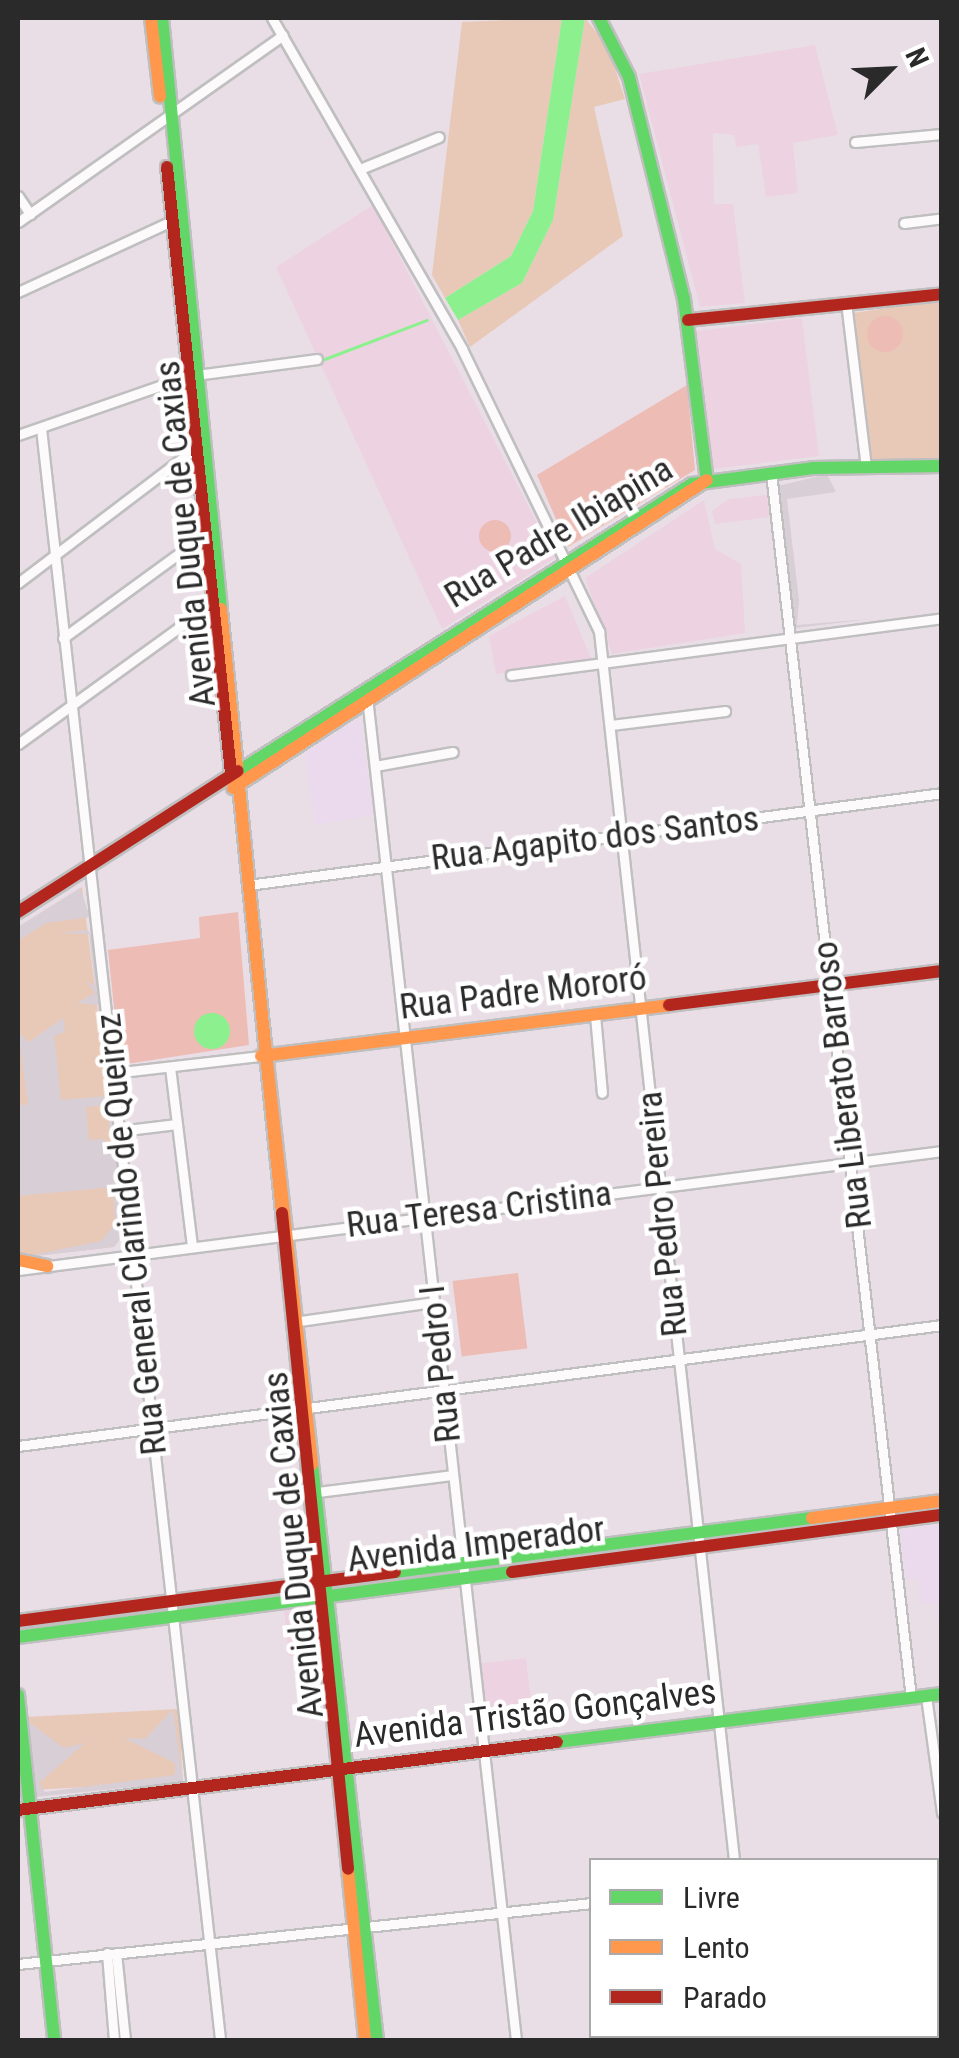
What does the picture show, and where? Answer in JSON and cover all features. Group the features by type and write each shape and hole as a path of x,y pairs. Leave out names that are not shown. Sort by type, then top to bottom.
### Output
{"main road":[{"name":"Avenida Duque de Caxias","path":"151,18 167,120 304,1408 358,1927 365,2040"},
{"name":"Avenida Duque de Caxias","path":"162,18 172,221 194,375 196,448 208,510 204,535 236,780"},
{"path":"599,18 629,77 688,320 707,480 771,473 942,466"},
{"path":"688,320 942,294"},
{"name":"Rua Padre Ibiapina","path":"18,912 236,780 707,480"},
{"name":"Rua Padre Mororó","path":"266,1052 942,971"},
{"name":"Avenida Duque de Caxias","path":"285,1235 300,1322 304,1408 318,1492 323,1588"},
{"path":"18,1260 46,1266"},
{"name":"Avenida Imperador","path":"18,1621 172,1600 323,1588 697,1540 892,1514 942,1501"},
{"name":"Avenida Imperador","path":"892,1514 942,1515"},
{"name":"Avenida Imperador","path":"18,1637 174,1616 323,1588"},
{"name":"Avenida Tristão Gonçalves","path":"23,1809 942,1694"},
{"path":"18,1695 23,1809 54,2040"},
{"name":"Avenida Duque de Caxias","path":"358,1927 377,2040"}],"street":[{"name":"Rua Pedro Pereira","path":"272,18 363,167 570,567 603,658 734,1858"},
{"path":"18,222 283,36"},
{"path":"855,142 942,134"},
{"path":"363,167 438,137"},
{"path":"18,196 30,214"},
{"path":"904,223 942,218"},
{"path":"18,292 172,221"},
{"path":"846,302 866,472"},
{"path":"18,435 194,375 316,359"},
{"name":"Rua General Clarindo de Queiroz","path":"41,428 220,2040"},
{"path":"18,584 196,448"},
{"name":"Rua Liberato Barroso","path":"771,473 873,1333 911,1698"},
{"path":"63,638 204,535"},
{"path":"18,744 212,603"},
{"path":"511,676 603,658 942,618"},
{"name":"Rua Pedro I","path":"366,694 516,2040"},
{"path":"611,726 725,710"},
{"path":"375,766 453,752"},
{"name":"Rua Agapito dos Santos","path":"248,885 942,794"},
{"path":"595,1014 602,1093"},
{"name":"Rua Padre Mororó","path":"113,1073 266,1052"},
{"path":"170,1066 192,1246"},
{"path":"119,1131 177,1124"},
{"name":"Rua Teresa Cristina","path":"18,1270 942,1151"},
{"path":"300,1322 434,1302"},
{"path":"18,1446 942,1325"},
{"path":"318,1492 453,1474"},
{"path":"926,1696 942,1813"},
{"path":"18,1964 589,1902"},
{"path":"111,1953 114,2040"},
{"path":"111,1953 124,2040"}],"shaded area":[{"path":"562,18 533,211 511,256 445,298 432,275 462,22"},
{"path":"562,18 585,18 553,220 522,283 458,320 445,298 511,256 533,211"},
{"path":"585,18 608,47 625,99 594,107 623,236 470,347 458,320 522,283 553,220"},
{"path":"815,45 838,135 793,143 798,193 766,197 758,144 736,147 734,135 713,133 714,204 733,204 745,303 700,307 639,74"},
{"path":"373,205 555,558 442,629 276,267"},
{"path":"941,300 941,460 880,468 871,460 853,313"},
{"path":"885,316 898,321 903,334 898,347 885,352 872,347 867,334 872,321"},
{"path":"802,318 819,456 714,469 697,331"},
{"path":"687,385 695,470 568,547 537,475"},
{"path":"827,474 836,492 787,499 799,600 797,625 870,619 796,628 778,486"},
{"path":"767,495 770,517 715,524 712,511 729,499"},
{"path":"704,500 715,549 741,564 745,633 612,654 585,578"},
{"path":"495,520 506,525 511,536 506,547 495,552 484,547 479,536 484,525"},
{"path":"565,596 591,658 496,674 489,636"},
{"path":"359,718 374,815 315,825 305,753"},
{"path":"82,887 126,1232 114,1247 18,1258 18,927"},
{"path":"80,888 90,917 46,923 18,941 18,927"},
{"path":"238,912 249,1045 120,1065 108,950 200,938 199,917"},
{"path":"88,930 92,936 126,1232 114,1247 18,1258 101,1241 115,1224 113,1187 18,1196 18,1106 28,1104 18,1032 29,1042 63,1018 65,1032 54,1036 61,1100 106,1096 98,1005 77,1003 95,993 86,981 95,986 89,934 58,933","holes":["107,1105 112,1153 106,1154 104,1139 89,1140 86,1107"]},
{"path":"212,1013 225,1018 230,1031 225,1044 212,1049 199,1044 194,1031 199,1018"},
{"path":"518,1273 527,1348 462,1356 452,1281"},
{"path":"942,1524 941,1649 936,1603 921,1604 918,1578 906,1579 901,1530"},
{"path":"309,1608 314,1654 289,1656 284,1611"},
{"path":"526,1658 532,1705 486,1710 480,1664"},
{"path":"173,1709 183,1782 35,1797 26,1720 64,1748 85,1743 39,1783 45,1792 175,1775 175,1763 124,1738 145,1739"},
{"path":"179,1709 183,1782 30,1790 26,1717"}],"waterway":[{"path":"322,360 427,320"}],"traffic: fast":[{"path":"162,18 221,609"},
{"path":"599,18 629,77 684,299 707,480"},
{"path":"239,771 692,484 813,468 942,466"},
{"path":"312,1464 377,2040"},
{"path":"395,1572 812,1518"},
{"path":"18,1637 512,1572"},
{"path":"557,1742 942,1694"},
{"path":"18,1695 54,2040"}],"traffic: slow":[{"path":"151,18 160,96"},
{"path":"233,788 707,480"},
{"path":"221,609 282,1213"},
{"path":"261,1056 669,1005"},
{"path":"265,1044 312,1464"},
{"path":"18,1260 47,1266"},
{"path":"812,1518 942,1501"},
{"path":"348,1869 365,2040"}],"traffic: jam":[{"path":"167,167 231,773"},
{"path":"688,320 942,294"},
{"path":"18,912 238,771"},
{"path":"669,1005 942,971"},
{"path":"282,1213 348,1869"},
{"path":"512,1572 942,1515"},
{"path":"18,1621 395,1572"},
{"path":"18,1810 557,1742"}]}
